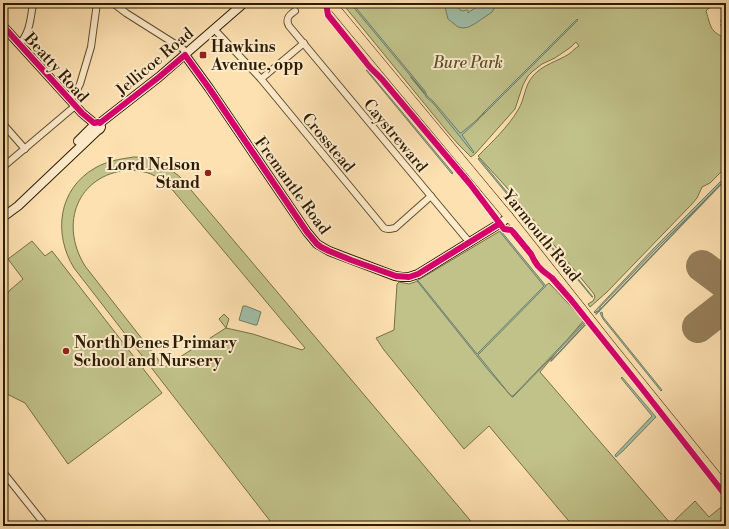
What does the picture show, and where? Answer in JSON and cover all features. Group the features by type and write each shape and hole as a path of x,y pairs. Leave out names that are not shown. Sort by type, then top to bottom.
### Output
{"main road":[{"name":"Yarmouth Road","path":"331,3 509,217 726,488"}],"street":[{"path":"19,44 25,37 29,26 33,3"},
{"path":"4,165 25,148 73,103 91,47 97,3"},
{"path":"113,3 126,13 183,49 186,54"},
{"path":"230,3 237,9"},
{"name":"Jellicoe Road","path":"5,213 96,126 159,77 244,3"},
{"name":"Caystreward","path":"295,11 289,15 287,22 470,243"},
{"name":"Beatty Road","path":"3,26 82,113 96,126"},
{"name":"Crosstead","path":"214,29 261,79 384,228 387,230 395,228 431,196"},
{"path":"261,79 304,43"},
{"name":"Fremantle Road","path":"186,54 307,232 317,244 328,251 396,276 409,277 418,274 470,243 509,217"},
{"path":"3,124 25,148"},
{"path":"3,472 46,526"}],"green space":[{"name":"Bure Park","path":"342,3 716,3 706,11 714,31 726,38 726,167 710,183 702,187 697,198 691,205 607,292 590,307 588,304 593,301 595,297 594,294 509,190 478,156 510,122 520,106 528,84 533,76 545,66 569,54 579,46 576,42 555,58 542,64 528,76 523,85 515,109 471,157 450,135"},
{"path":"134,157 148,158 159,162 180,177 475,526 274,526 74,268 67,255 63,241 63,213 73,188 83,177 95,168 109,162","holes":["128,170 146,172 160,179 170,187 305,348 302,350 253,334 226,328 164,367 85,266 77,250 74,234 74,218 78,204 85,191 96,181 110,174"]},
{"path":"500,231 545,286 549,283 584,320 540,372 671,524 695,501 709,517 726,503 726,526 573,526 489,426 464,449 384,350 376,338 394,330 397,284 399,282 409,284 415,282"},
{"name":"North Denes Primary School and Nursery","path":"32,241 45,256 52,251 162,393 68,464 25,403 3,392 3,297 23,279 8,259"},
{"path":"224,314 229,319 226,328 219,319"}],"shaded area":[{"path":"350,3 352,3 425,91 427,96 460,133 478,119 462,135 474,152 473,153 433,103 426,97 424,92"},
{"path":"444,3 455,3 460,10 468,10 468,13 482,3 497,3 492,12 469,27 463,28 458,27 448,19"},
{"path":"577,19 578,20 483,114 483,113"},
{"path":"366,70 453,173 452,174"},
{"path":"479,158 593,297 478,159"},
{"path":"726,176 726,179 600,307 599,312 597,311 595,313 594,312 654,248"},
{"path":"501,231 546,286 478,355 510,395 417,281 477,354 544,286 500,232"},
{"path":"243,306 261,312 257,325 239,320"},
{"path":"602,312 603,317 662,390 661,391 603,319 600,313"},
{"path":"585,321 586,322 513,397 511,396 513,396"},
{"path":"622,377 656,417 616,457 615,455 652,416 621,378"}],"waterway":[{"path":"721,21 726,10"},
{"path":"721,25 726,28"},
{"path":"411,77 424,93"},
{"path":"478,119 484,113"},
{"path":"596,314 726,179"},
{"path":"551,361 585,325"}],"runway":[{"path":"702,266 726,284"},
{"path":"698,327 726,305"}],"cycle path":[{"path":"326,3 328,15 367,64 383,80 470,184 504,229 511,230 513,232 531,254 538,266 552,278 572,301 726,496"},
{"path":"3,26 82,113 94,123 100,123 185,55 307,232 321,247 351,260 396,276 409,277 418,274 499,224"}],"place":[{"name":"Hawkins Avenue, opp","path":"203,55"},
{"name":"Lord Nelson Stand","path":"208,173"},
{"name":"North Denes Primary School and Nursery","path":"66,351"}]}
